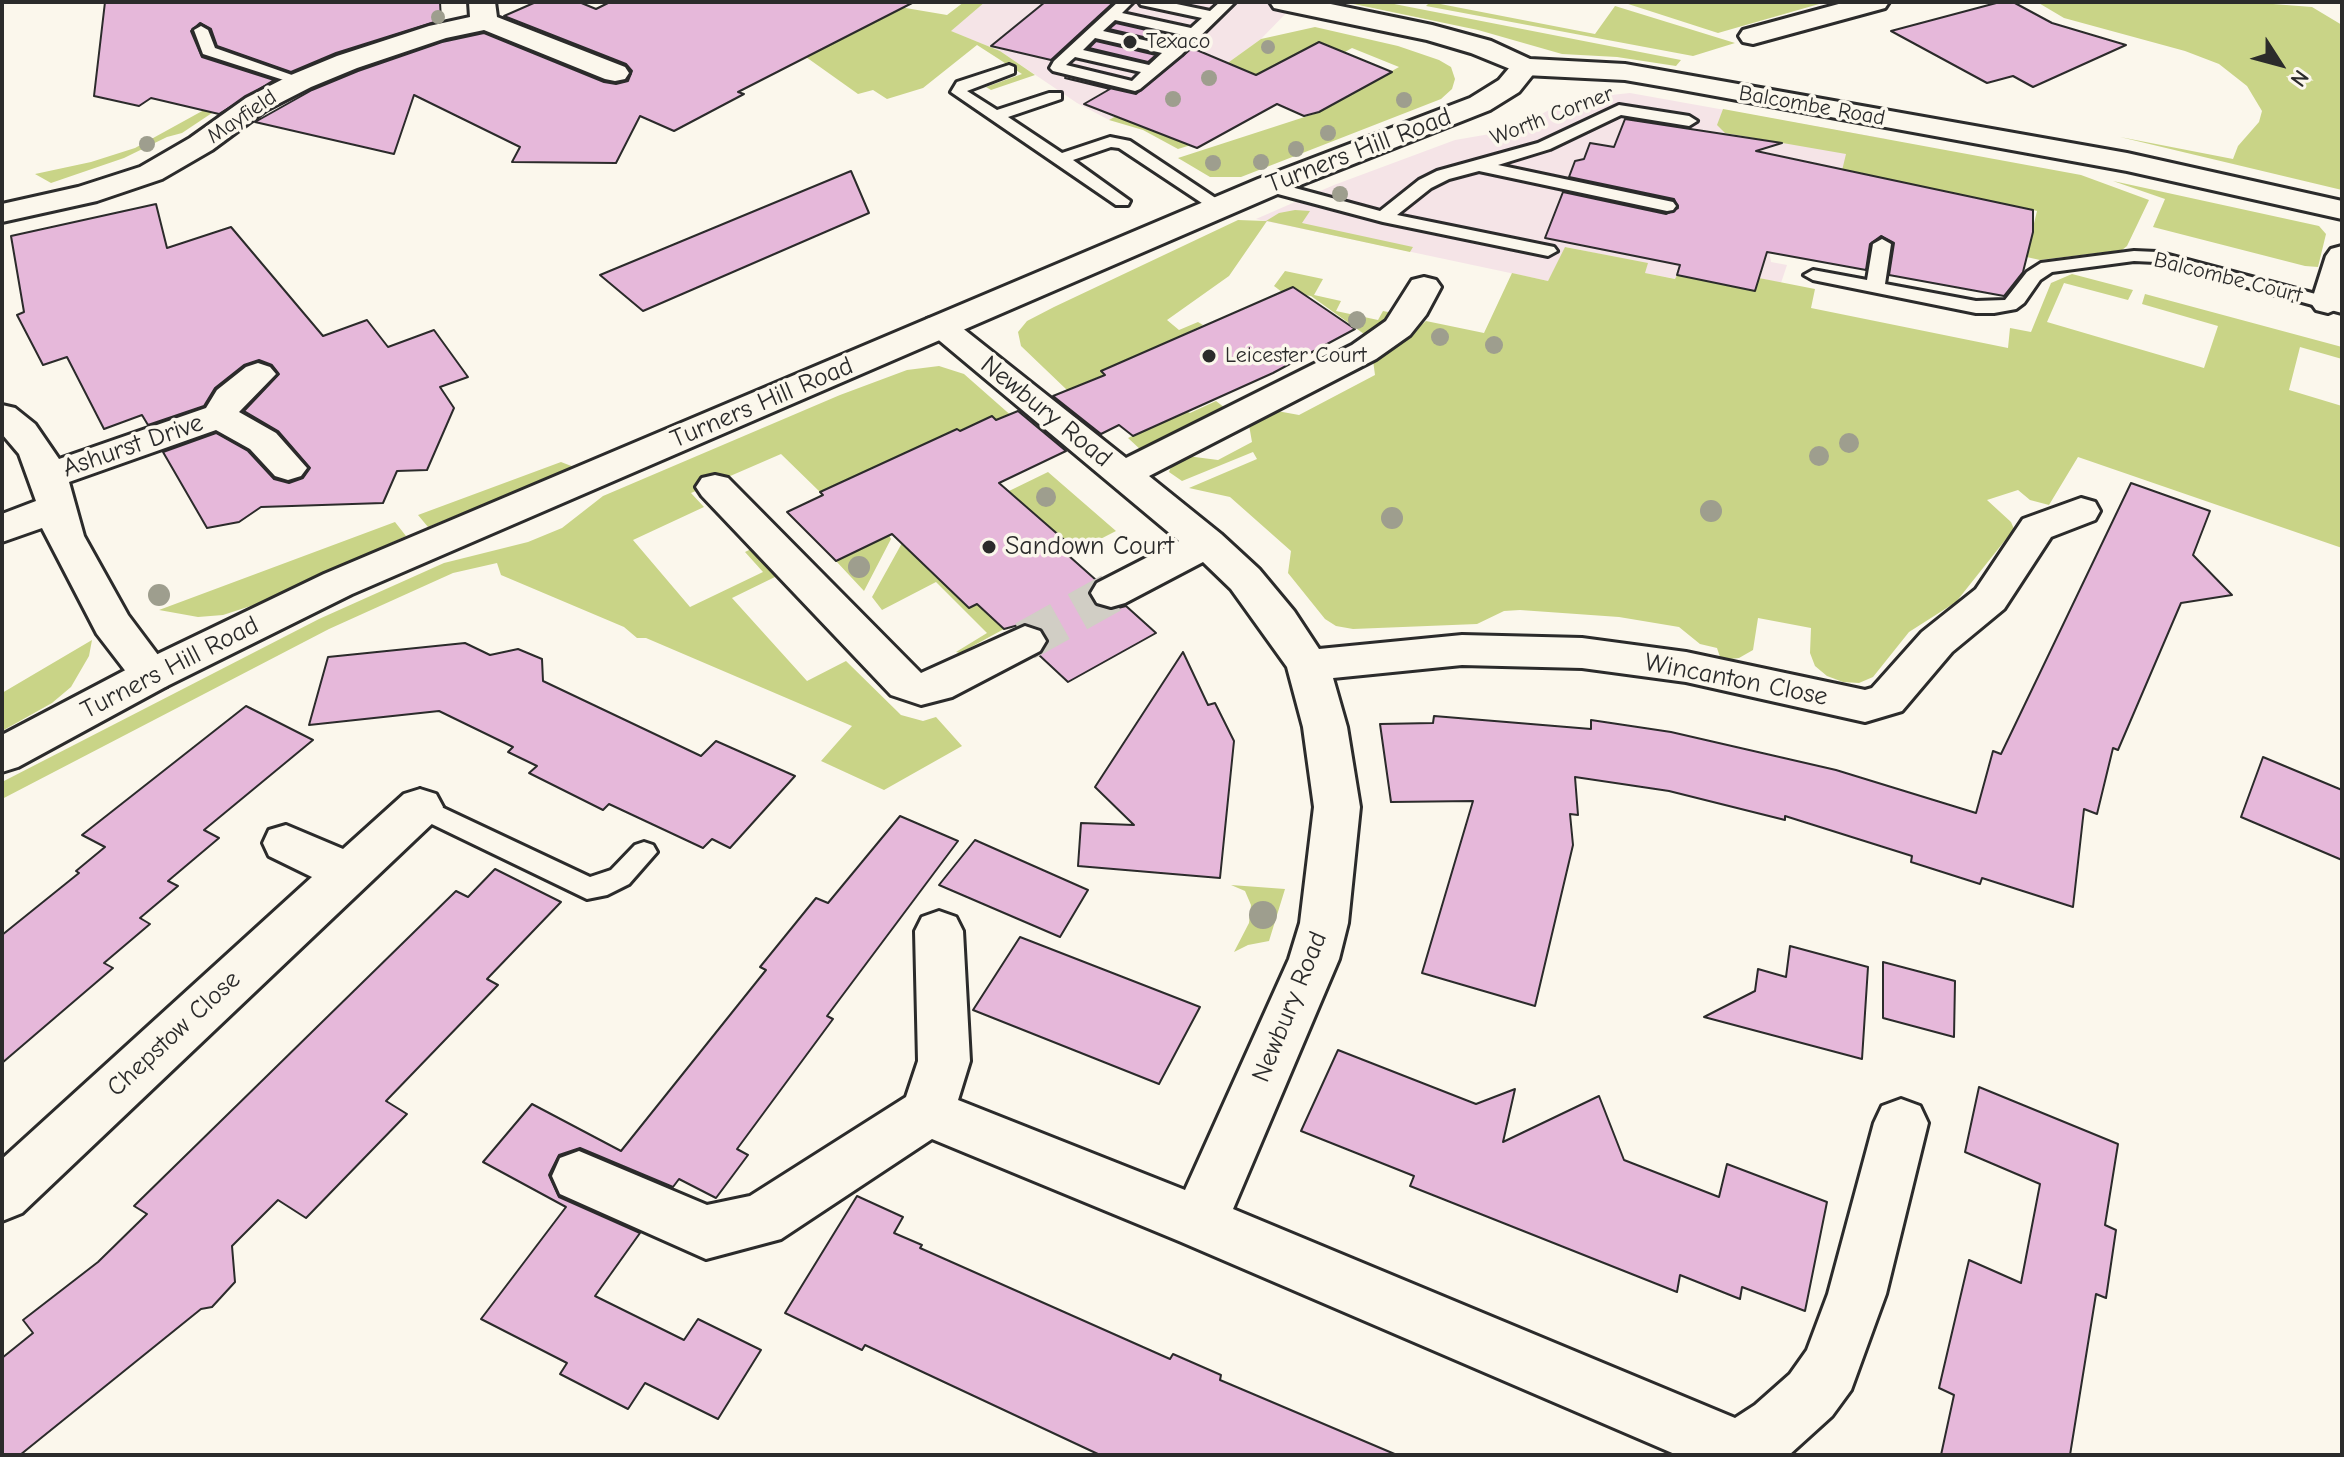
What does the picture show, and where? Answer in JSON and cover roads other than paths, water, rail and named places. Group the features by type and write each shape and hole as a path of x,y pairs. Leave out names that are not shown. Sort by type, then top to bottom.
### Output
{"street":[{"name":"Balcombe Road","path":"1283,2 1432,33 1481,47 1525,67 1625,72 1677,81 2127,162 2342,210"},
{"path":"1753,36 1876,2"},
{"name":"Mayfield","path":"2,213 86,194 151,173 192,150 256,104 301,81 347,62 439,32 483,12 506,28 615,73"},
{"path":"1824,17 1859,37"},
{"name":"Turners Hill Road","path":"2,755 152,675 338,584 1269,186 1480,104 1509,86 1525,67"},
{"name":"Balcombe Court","path":"2335,305 2342,256"},
{"path":"1124,474 1364,352 1398,328 1424,287"},
{"name":"Newbury Road","path":"939,326 1207,543 1245,579 1279,621 1308,665 1325,727 1337,807 1324,923 1314,959 1199,1222"},
{"name":"Ashurst Drive","path":"2,529 51,492 219,416 230,398 258,374"},
{"name":"Ashurst Drive","path":"2,416 22,432 37,452 64,536 112,624 152,675"},
{"name":"Ashurst Drive","path":"219,416 263,441 288,468"},
{"path":"715,487 906,684 921,689 937,686 1025,641"},
{"name":"Wincanton Close","path":"1308,665 1462,650 1582,653 1686,667 1865,706 1887,700 1937,642 1990,599 2037,528 2081,511"},
{"path":"1111,593 1207,543"},
{"name":"Chepstow Close","path":"2,1195 346,872 420,807"},
{"path":"286,843 346,872"},
{"path":"579,1176 706,1232 761,1220 928,1112 944,1061 939,931"},
{"path":"928,1112 1199,1222 1740,1453 1777,1427 1811,1395 1830,1369 1857,1294 1901,1123"}],"lane":[{"path":"1126,2 1072,52 1155,71 1228,2"},
{"path":"1146,2 1213,16"},
{"path":"1111,15 1195,33"},
{"path":"201,30 208,51 301,81"},
{"path":"1092,33 1176,52"},
{"path":"1009,70 959,88 1122,201"},
{"path":"996,116 1055,96"},
{"name":"Worth Corner","path":"1383,217 1425,184 1443,175 1544,146 1619,110 1689,121"},
{"path":"1060,159 1110,142 1124,144 1220,207"},
{"name":"Worth Corner","path":"1479,166 1667,206"},
{"path":"1269,186 1383,217 1548,251"},
{"path":"1875,287 1882,244"},
{"name":"Balcombe Court","path":"1813,275 1976,307 1994,307 2010,305 2018,299 2033,276 2047,267 2134,256 2184,263 2335,305"},
{"path":"420,807 587,888 598,888 620,877 644,852"}],"tunnel":[{"path":"1025,641 1111,593"}],"place":[{"name":"Texaco","path":"1130,42"},
{"name":"Leicester Court","path":"1209,356"},
{"name":"Sandown Court","path":"989,547"}]}
